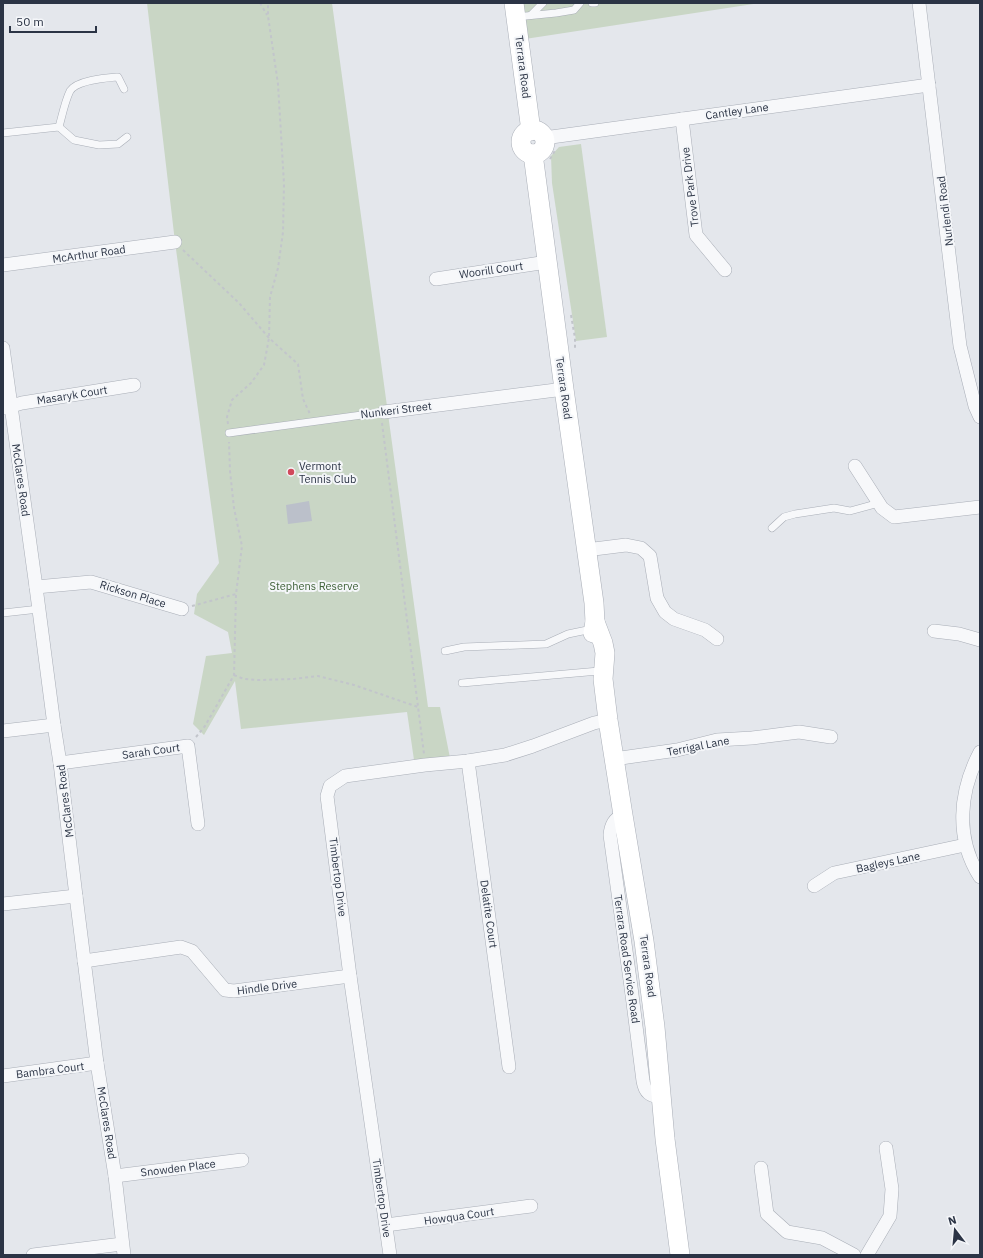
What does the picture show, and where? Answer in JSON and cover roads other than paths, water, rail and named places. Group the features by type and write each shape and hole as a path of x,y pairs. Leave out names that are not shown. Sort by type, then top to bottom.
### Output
{"main road":[{"name":"Terrara Road","path":"521,12 538,135 545,145 540,152 533,154 595,626 605,653 602,673 608,720 622,815 644,941 655,1027 665,1139 680,1255"}],"street":[{"name":"Nurlendi Road","path":"920,3 960,346 975,406 980,417"},
{"name":"Cantley Lane","path":"538,135 682,119 929,85"},
{"name":"Trove Park Drive","path":"682,119 696,235 725,270"},
{"name":"McArthur Road","path":"3,265 175,242"},
{"name":"Woorill Court","path":"436,279 547,262"},
{"name":"McClares Road","path":"3,348 7,408 36,587 60,763 84,961 115,1176 123,1249"},
{"name":"Masaryk Court","path":"7,408 22,403 134,385"},
{"name":"Nunkeri Street","path":"381,412 564,390"},
{"path":"855,466 882,508 894,517 980,507"},
{"path":"586,550 626,545 641,548 650,556 657,598 665,612 674,619 705,630 717,639"},
{"name":"Rickson Place","path":"36,587 91,582 182,609"},
{"path":"934,631 959,634 980,640"},
{"name":"Timbertop Drive","path":"390,1255 350,976 327,796 330,786 345,776 505,755 594,723 608,720"},
{"path":"3,731 54,725"},
{"name":"Terrigal Lane","path":"614,759 677,750 718,740 752,738 799,732 831,736"},
{"name":"Sarah Court","path":"60,763 188,746 198,824"},
{"path":"980,752 966,786 962,806 962,825 966,845 980,877"},
{"name":"Delatite Court","path":"468,761 509,1067"},
{"name":"Bagleys Lane","path":"814,886 834,873 966,845"},
{"path":"3,904 76,896"},
{"name":"Hindle Drive","path":"84,961 181,947 192,950 225,990 234,991 350,976"},
{"name":"Bambra Court","path":"3,1076 98,1063"},
{"path":"867,1255 890,1216 892,1189 886,1148"},
{"name":"Snowden Place","path":"115,1176 242,1160"},
{"path":"761,1168 767,1214 787,1232 822,1238 854,1255"},
{"name":"Howqua Court","path":"386,1225 531,1206"},
{"path":"34,1255 123,1249"}],"lane":[{"path":"521,12 543,3"},
{"path":"521,12 556,13 574,10 580,3"},
{"path":"59,127 71,90 76,86 96,79 118,77 124,89"},
{"path":"3,133 59,127 74,140 99,145 118,144 127,137"},
{"name":"Nunkeri Street","path":"229,433 381,412"},
{"path":"772,528 784,517 795,514 834,508 850,511 879,503"},
{"path":"3,613 39,609"},
{"path":"445,651 464,647 546,644 568,634 595,626"},
{"path":"462,683 602,673"}],"place":[{"name":"Vermont Tennis Club","path":"291,472"}],"park label":[{"name":"Stephens Reserve","path":"314,586"}]}
